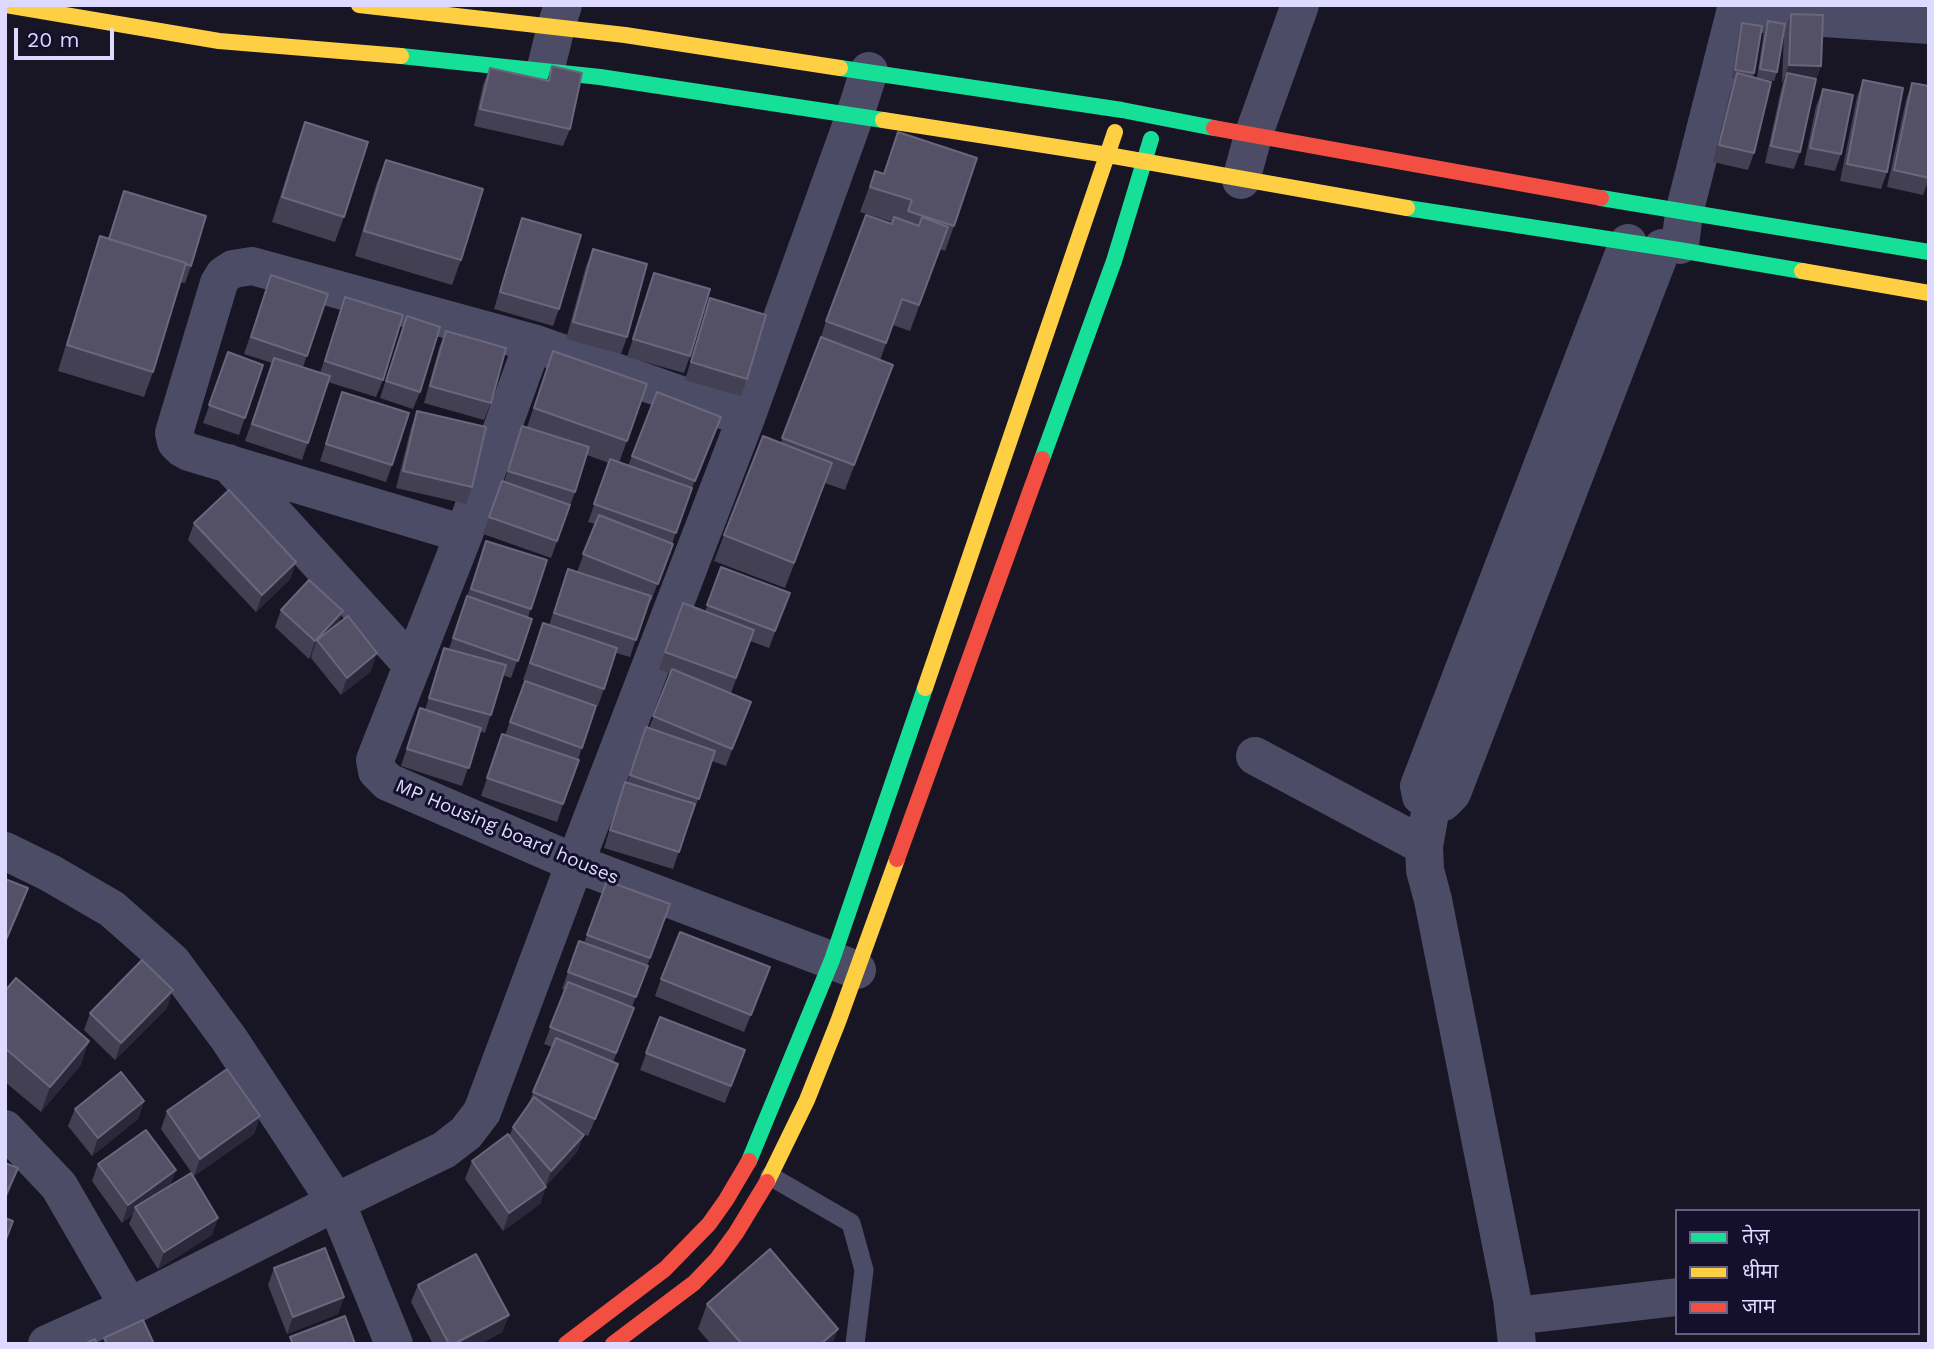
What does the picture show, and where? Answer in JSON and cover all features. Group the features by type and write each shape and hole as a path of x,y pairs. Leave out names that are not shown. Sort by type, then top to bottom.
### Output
{"street":[{"path":"9,5 219,41 545,71 855,115 1108,155 1457,217 1929,293"},
{"path":"359,5 560,16 625,35 1122,110 1252,136 1929,252"},
{"path":"1241,180 1252,136 1300,5"},
{"path":"1675,1297 1516,1330 1425,870 1424,846 1432,802 1443,802 1452,793 1656,247 1684,212 1736,9 1929,25"},
{"path":"545,71 560,16"},
{"path":"47,1344 129,1307 444,1150 466,1133 482,1112 746,418 869,71"},
{"path":"613,1344 694,1283 717,1259 770,1176 807,1100 845,965 1122,110"},
{"path":"566,1344 665,1269 709,1224 749,1162 845,965 1114,261 1157,116"},
{"path":"464,534 189,452 176,442 174,433 219,283 224,275 233,269 252,267 533,343 746,418"},
{"name":"MP Housing board houses","path":"533,343 464,534 375,760 377,771 388,782 575,863 845,965"},
{"path":"228,463 412,665"},
{"path":"1255,756 1424,846"},
{"path":"5,851 50,873 112,909 172,962 229,1038 336,1202 394,1344"},
{"path":"5,1129 59,1186 129,1307"}],"lane":[{"path":"770,1176 851,1223 863,1270 855,1344"}],"building":[{"path":"1791,14 1823,15 1821,66 1789,65"},
{"path":"1768,21 1785,24 1777,72 1760,69"},
{"path":"1742,23 1762,26 1754,73 1735,70"},
{"path":"552,66 582,73 570,129 480,109 490,68 549,81"},
{"path":"1737,73 1771,82 1754,153 1719,145"},
{"path":"1787,73 1816,79 1800,152 1771,146"},
{"path":"1863,80 1903,88 1887,172 1847,164"},
{"path":"1912,83 1929,86 1929,178 1894,170"},
{"path":"1823,89 1853,95 1841,154 1810,148"},
{"path":"305,122 368,142 344,217 282,197"},
{"path":"898,132 977,158 954,226 908,211 912,200 870,187 875,171 884,174"},
{"path":"386,160 483,189 461,260 364,231"},
{"path":"124,191 206,216 191,266 109,239"},
{"path":"866,215 892,224 894,217 919,226 922,217 948,227 919,305 902,299 886,343 826,321"},
{"path":"522,218 581,235 559,309 500,292"},
{"path":"100,236 186,263 153,372 67,345"},
{"path":"593,249 647,264 627,337 573,322"},
{"path":"654,273 710,289 690,356 633,339"},
{"path":"271,275 328,294 307,356 251,337"},
{"path":"345,297 403,315 383,380 325,361"},
{"path":"710,298 766,315 747,379 691,362"},
{"path":"407,316 440,327 420,392 386,381"},
{"path":"446,331 506,348 491,403 430,386"},
{"path":"821,337 893,365 854,465 782,438"},
{"path":"553,351 647,384 627,441 534,408"},
{"path":"228,352 263,365 245,418 209,405"},
{"path":"274,358 330,376 308,443 252,424"},
{"path":"342,392 409,413 392,465 326,444"},
{"path":"657,392 721,417 695,481 632,456"},
{"path":"417,411 486,427 472,487 403,471"},
{"path":"522,426 589,447 575,492 508,471"},
{"path":"763,436 832,463 794,563 724,535"},
{"path":"610,459 692,488 676,533 594,504"},
{"path":"502,481 570,505 557,541 489,517"},
{"path":"229,490 296,562 262,595 194,523"},
{"path":"599,515 673,544 658,584 583,554"},
{"path":"486,541 547,560 531,609 471,589"},
{"path":"721,567 790,593 775,631 707,605"},
{"path":"568,569 651,596 636,640 554,613"},
{"path":"309,580 343,611 315,641 281,610"},
{"path":"467,596 532,619 518,661 453,638"},
{"path":"683,603 754,630 736,678 665,652"},
{"path":"348,616 377,653 347,678 317,640"},
{"path":"543,623 617,648 604,689 530,663"},
{"path":"444,648 506,665 491,715 429,698"},
{"path":"672,669 751,702 732,749 653,716"},
{"path":"525,681 596,706 582,748 510,722"},
{"path":"420,708 481,728 469,768 407,749"},
{"path":"646,727 715,751 699,799 630,775"},
{"path":"502,734 579,760 563,804 487,778"},
{"path":"625,782 695,804 679,852 610,830"},
{"path":"5,879 28,888 5,942"},
{"path":"607,881 670,904 650,958 587,935"},
{"path":"680,932 770,967 751,1015 661,979"},
{"path":"579,941 648,966 636,997 568,972"},
{"path":"142,960 173,990 121,1043 90,1013"},
{"path":"16,978 89,1041 50,1087 5,1048 5,991"},
{"path":"568,982 634,1008 616,1053 550,1027"},
{"path":"660,1017 745,1050 731,1086 646,1053"},
{"path":"556,1038 618,1064 595,1119 533,1092"},
{"path":"227,1069 260,1116 200,1159 167,1111"},
{"path":"121,1072 144,1101 98,1138 75,1109"},
{"path":"534,1097 584,1135 551,1171 513,1127"},
{"path":"146,1130 176,1170 128,1205 98,1164"},
{"path":"508,1134 546,1187 509,1213 472,1161"},
{"path":"5,1163 18,1168 5,1197"},
{"path":"191,1173 218,1218 164,1252 135,1207"},
{"path":"5,1218 13,1221 5,1242"},
{"path":"325,1248 344,1297 293,1317 274,1268"},
{"path":"770,1249 838,1329 821,1344 742,1344 707,1304"},
{"path":"476,1254 509,1315 454,1344 449,1344 418,1285"},
{"path":"345,1316 355,1344 293,1344 290,1337"},
{"path":"143,1320 154,1344 107,1344 104,1338"},
{"path":"95,1339 97,1344 84,1344"}],"traffic: fast":[{"path":"401,56 600,77 883,120"},
{"path":"840,68 1122,110 1214,128"},
{"path":"1042,459 1114,261 1151,139"},
{"path":"1601,198 1929,252"},
{"path":"1407,208 1802,271"},
{"path":"749,1161 832,960 925,688"}],"traffic: slow":[{"path":"6,5 219,41 401,56"},
{"path":"359,5 625,35 840,68"},
{"path":"883,120 1108,155 1407,208"},
{"path":"925,688 1115,132"},
{"path":"1802,271 1929,293"},
{"path":"767,1182 807,1100 897,859"}],"traffic: jam":[{"path":"1214,128 1601,198"},
{"path":"897,859 1042,459"},
{"path":"566,1344 665,1269 709,1224 749,1161"},
{"path":"613,1344 694,1283 717,1259 767,1182"}]}
